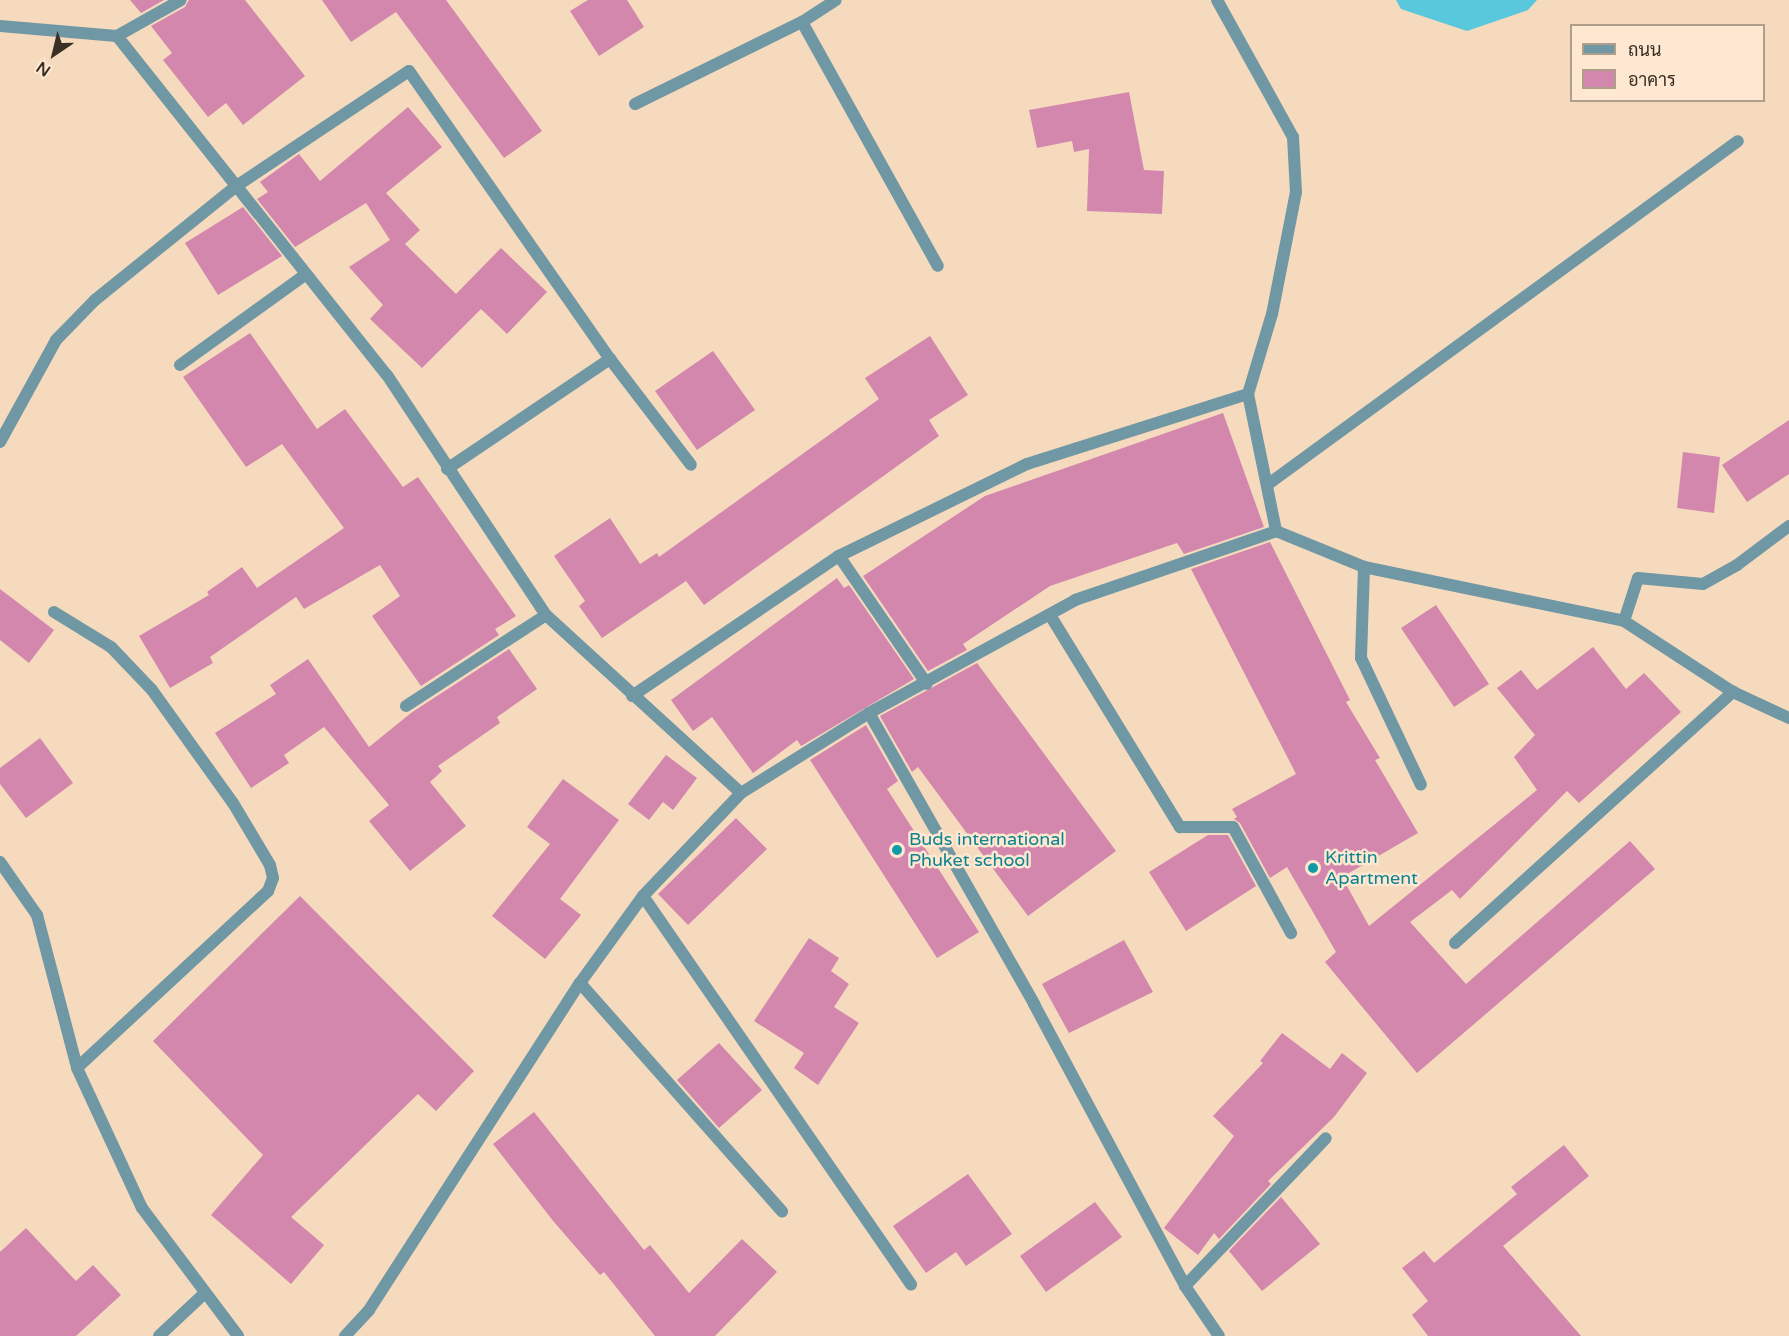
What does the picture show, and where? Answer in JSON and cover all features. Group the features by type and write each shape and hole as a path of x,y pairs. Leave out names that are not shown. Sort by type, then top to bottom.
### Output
{"street":[{"path":"0,26 117,36 181,0"},
{"path":"635,104 802,22 836,0"},
{"path":"1217,0 1293,137 1296,192 1272,315 1248,394 1276,531"},
{"path":"802,22 938,266"},
{"path":"117,36 387,375 447,469 546,615 632,696 741,793"},
{"path":"0,442 56,340 95,300 235,187 409,71 610,359 691,465"},
{"path":"1267,485 1738,141"},
{"path":"180,365 306,274"},
{"path":"447,469 610,359"},
{"path":"632,696 839,556 1028,464 1248,394"},
{"path":"1624,621 1638,578 1703,585 1789,526"},
{"path":"345,1336 369,1310 580,983 643,896 741,793 869,713 927,684 1075,600 1276,531 1364,567 1624,621 1733,692 1789,718"},
{"path":"839,556 927,684"},
{"path":"1364,567 1361,658 1421,785"},
{"path":"54,612 111,647 152,690 233,803 270,865 273,878 268,891 77,1068"},
{"path":"405,706 546,615"},
{"path":"1050,615 1180,828 1233,827 1291,933"},
{"path":"1455,943 1733,692"},
{"path":"869,713 1034,1004 1185,1286 1219,1336"},
{"path":"0,862 37,915 77,1068 142,1208 238,1336"},
{"path":"643,896 911,1284"},
{"path":"580,983 782,1211"},
{"path":"1185,1286 1326,1138"},
{"path":"159,1336 205,1293"}],"water":[{"path":"1396,0 1537,0 1528,10 1467,31 1401,9"}],"building":[{"path":"130,0 164,0 141,13"},
{"path":"189,0 245,0 305,76 243,125 226,103 208,117 163,60 172,53 151,26 185,7"},
{"path":"322,0 446,0 542,131 504,158 396,12 351,42"},
{"path":"588,0 627,0 644,27 599,56 570,11"},
{"path":"1129,92 1144,170 1164,171 1162,214 1087,211 1089,149 1074,152 1072,141 1037,148 1029,110"},
{"path":"408,107 442,147 386,193 420,230 405,244 456,294 501,248 547,292 507,334 481,309 422,368 370,319 383,305 349,267 390,240 366,203 295,247 257,199 268,192 260,182 299,154 320,181"},
{"path":"243,207 282,256 218,295 185,243"},
{"path":"250,333 317,429 345,409 403,487 418,477 516,616 495,629 499,635 421,686 372,616 400,596 380,565 304,609 296,597 210,657 213,663 170,688 139,636 209,595 207,592 242,567 257,588 344,528 282,444 246,467 183,377"},
{"path":"930,336 968,395 929,420 939,436 704,605 686,581 602,638 579,606 585,601 554,556 610,518 640,564 657,553 659,557 879,399 865,378"},
{"path":"713,351 755,410 697,450 655,391"},
{"path":"1223,413 1264,527 1184,554 1177,543 1050,586 963,644 967,650 928,671 863,576 985,496"},
{"path":"1789,420 1789,474 1747,502 1722,465"},
{"path":"1683,452 1720,457 1714,513 1677,508"},
{"path":"1270,542 1350,700 1346,702 1380,758 1375,760 1418,833 1342,877 1369,926 1537,790 1514,757 1535,735 1497,688 1521,670 1537,690 1593,647 1626,689 1644,673 1681,712 1579,803 1567,791 1460,899 1452,890 1410,922 1466,984 1630,841 1655,869 1417,1073 1325,962 1336,952 1287,867 1270,878 1240,823 1234,819 1237,817 1232,809 1296,774 1191,569"},
{"path":"837,578 844,588 849,585 914,679 801,746 797,740 753,773 712,717 693,731 671,700"},
{"path":"0,589 54,630 29,663 0,640"},
{"path":"1436,605 1489,684 1454,707 1401,628"},
{"path":"509,649 537,689 497,717 500,723 438,766 442,771 430,782 466,826 410,871 369,821 389,805 324,727 284,755 289,763 251,788 215,733 276,694 270,685 308,659 369,747 411,713"},
{"path":"977,663 1116,851 1028,916 918,767 912,772 880,716"},
{"name":"Buds international Phuket school","path":"866,725 898,781 887,789 979,932 937,958 810,760"},
{"path":"40,738 73,783 26,818 0,784 0,768"},
{"path":"666,755 697,778 673,810 663,802 649,820 628,804"},
{"path":"563,779 619,820 560,899 581,915 545,959 492,916 550,844 527,827"},
{"path":"736,818 767,849 688,925 658,894"},
{"path":"1208,835 1228,835 1256,886 1186,931 1149,872"},
{"path":"300,896 474,1071 436,1111 418,1094 291,1217 324,1245 291,1284 211,1215 263,1155 153,1041"},
{"path":"809,938 839,958 831,971 849,984 834,1007 859,1023 818,1085 794,1068 804,1053 754,1021"},
{"path":"1124,940 1153,992 1069,1033 1042,984"},
{"path":"1282,1033 1330,1069 1342,1053 1367,1073 1334,1117 1268,1181 1271,1184 1219,1239 1214,1233 1198,1255 1164,1228 1234,1136 1213,1116 1263,1063 1260,1061"},
{"path":"719,1043 762,1090 719,1128 677,1080"},
{"path":"534,1112 644,1250 650,1245 689,1293 742,1239 777,1272 715,1336 655,1336 604,1272 600,1275 554,1222 493,1144"},
{"path":"1564,1145 1589,1176 1503,1246 1581,1336 1428,1336 1412,1315 1428,1301 1402,1268 1424,1251 1434,1263 1517,1194 1511,1187"},
{"path":"968,1174 1012,1234 966,1266 956,1252 926,1273 893,1226"},
{"path":"1281,1197 1320,1244 1262,1291 1229,1251"},
{"path":"1095,1202 1122,1237 1046,1292 1020,1256"},
{"path":"26,1228 76,1281 93,1265 121,1295 76,1336 0,1336 0,1252"}],"place":[{"name":"Buds international Phuket school","path":"897,850"},
{"name":"Krittin Apartment","path":"1313,868"}]}
